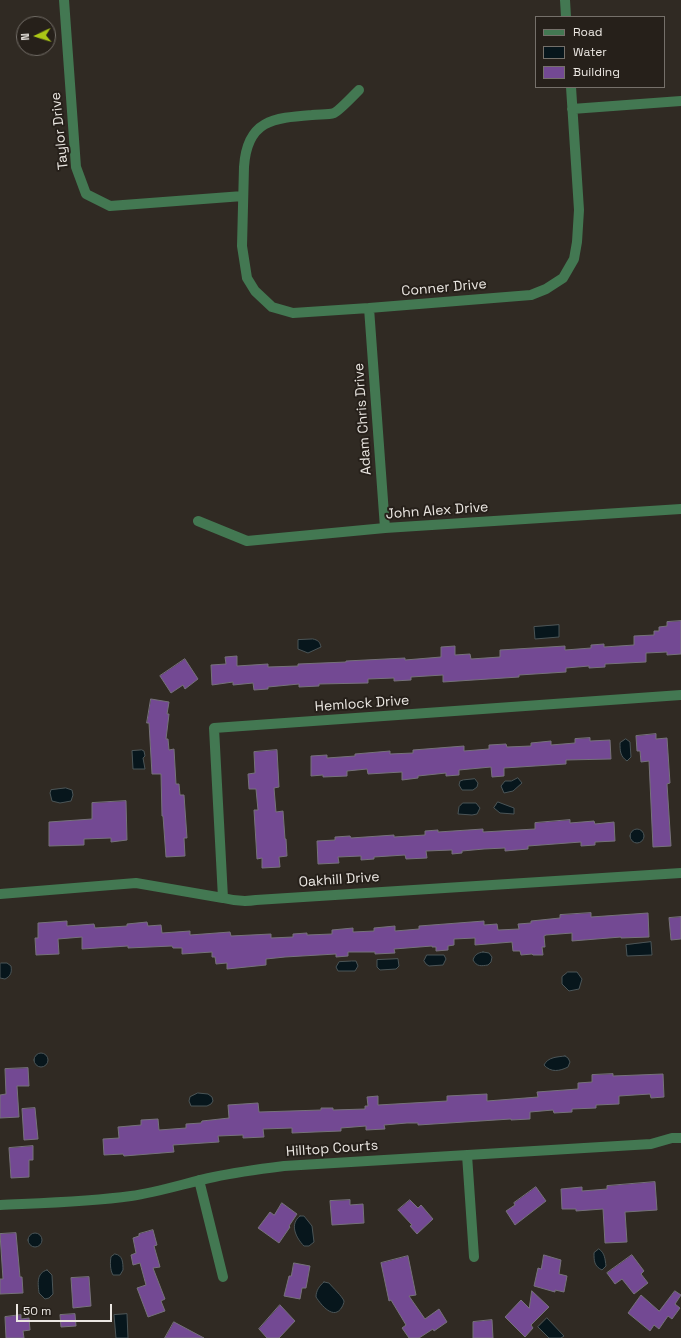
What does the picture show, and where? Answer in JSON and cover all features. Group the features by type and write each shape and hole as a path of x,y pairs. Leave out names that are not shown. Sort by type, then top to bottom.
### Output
{"street":[{"name":"Taylor Drive","path":"64,0 76,167 86,194 110,206 243,196"},
{"path":"565,0 566,16"},
{"name":"Conner Drive","path":"359,90 335,113 276,119 264,124 248,143 245,153 242,246 247,278 255,290 272,307 294,313 531,295 546,290 563,278 574,259 577,242 579,210 571,88"},
{"path":"572,109 681,101"},
{"name":"Adam Chris Drive","path":"369,308 385,528"},
{"name":"John Alex Drive","path":"198,521 247,541 385,528 681,509"},
{"name":"Hemlock Drive","path":"223,898 214,728 681,695"},
{"name":"Oakhill Drive","path":"0,894 136,884 244,902 256,900 681,873"},
{"name":"Hilltop Courts","path":"0,1205 101,1200 124,1197 250,1170 284,1166 651,1144 672,1138 681,1138"},
{"path":"467,1155 474,1257"},
{"path":"199,1180 223,1277"}],"water":[{"path":"559,625 559,637 535,639 534,627"},
{"path":"313,639 320,644 321,647 308,653 298,649 298,640"},
{"path":"626,739 630,742 631,757 627,761 622,755 620,748 620,743"},
{"path":"132,751 144,751 145,756 143,758 145,769 133,769"},
{"path":"518,778 522,783 513,791 504,793 501,786 505,781 511,781"},
{"path":"475,779 478,783 477,787 473,790 462,790 459,785 460,781"},
{"path":"66,788 72,790 73,795 71,801 60,803 52,801 50,793 51,790"},
{"path":"498,802 514,808 514,814 500,813 494,808"},
{"path":"463,803 476,803 480,808 477,814 458,814 459,807"},
{"path":"634,829 640,829 644,833 644,839 640,843 634,843 630,839 630,833"},
{"path":"651,942 652,955 627,956 626,945"},
{"path":"483,952 489,953 492,957 491,962 488,965 481,966 473,960 477,954"},
{"path":"427,955 444,955 446,959 443,965 429,966 424,961"},
{"path":"398,959 399,966 396,969 380,970 377,967 377,960"},
{"path":"356,961 358,966 355,971 338,971 336,967 339,962"},
{"path":"1,963 7,963 11,966 11,974 5,979 0,978"},
{"path":"568,972 577,972 582,979 579,989 569,991 562,984 562,977"},
{"path":"38,1053 44,1053 48,1057 48,1063 44,1067 38,1067 34,1063 34,1057"},
{"path":"565,1056 570,1062 568,1067 553,1070 544,1065 550,1059"},
{"path":"198,1093 208,1094 212,1097 213,1101 211,1104 207,1106 191,1106 189,1101 190,1097"},
{"path":"300,1216 304,1216 312,1226 314,1242 309,1246 304,1246 296,1235 294,1227"},
{"path":"32,1233 38,1233 42,1237 42,1243 38,1247 32,1247 28,1243 28,1237"},
{"path":"599,1249 604,1254 606,1266 602,1270 597,1267 594,1261 594,1253"},
{"path":"115,1254 120,1256 123,1262 123,1270 120,1275 113,1275 111,1271 111,1257"},
{"path":"47,1270 52,1275 53,1294 49,1298 45,1299 39,1293 38,1279 43,1271"},
{"path":"324,1282 329,1283 344,1301 339,1311 332,1312 328,1310 316,1297 318,1289"},
{"path":"127,1314 128,1338 116,1338 114,1315"},
{"path":"547,1318 564,1336 561,1338 549,1338 538,1327"}],"building":[{"path":"681,621 681,654 667,655 667,652 646,653 646,662 605,664 605,667 589,668 589,666 566,668 566,672 519,675 519,677 443,682 443,675 411,677 411,680 394,681 394,678 368,679 368,683 319,684 319,686 299,687 299,684 254,690 253,683 233,685 233,682 212,685 211,665 226,664 225,657 237,656 237,666 268,664 268,667 298,666 298,664 405,658 405,660 441,657 441,647 455,646 455,655 470,654 471,659 500,657 500,650 565,646 565,650 591,648 591,645 604,644 604,647 634,645 634,636 654,635 654,631 659,631 659,627 667,626 667,622"},
{"path":"185,659 198,679 185,689 183,685 171,693 160,676"},
{"path":"151,699 169,702 166,739 168,739 169,750 174,749 176,784 179,784 180,795 184,795 187,838 184,838 185,856 166,857 162,816 161,774 152,774 149,723 147,723"},
{"path":"656,734 656,739 667,738 670,783 667,784 671,846 653,847 649,761 641,762 640,751 637,751 636,736"},
{"path":"590,738 590,741 610,740 611,759 566,760 566,764 504,768 504,776 492,777 491,767 459,770 459,775 446,776 446,773 418,776 418,778 402,780 402,772 368,774 367,769 347,771 347,776 311,776 311,756 327,755 327,758 390,751 390,754 413,753 413,750 464,746 464,751 489,749 489,745 506,744 507,747 531,746 531,743 551,741 551,745 575,743 575,739"},
{"path":"277,750 279,787 274,788 276,812 283,811 287,856 279,857 280,867 262,868 262,858 257,859 254,810 258,810 256,789 249,789 248,774 255,773 254,752"},
{"path":"126,801 127,840 111,842 111,838 84,839 84,845 49,846 49,822 92,819 92,803"},
{"path":"570,820 570,823 594,821 595,824 614,822 615,841 595,842 595,845 581,846 581,842 528,846 528,849 505,851 505,848 484,849 462,851 462,853 452,854 452,850 426,851 427,858 406,859 405,855 374,857 374,859 361,860 361,856 338,857 339,863 318,864 317,841 335,840 335,837 350,836 351,838 394,835 394,837 425,835 425,831 438,830 438,832 483,829 483,832 535,829 535,823"},
{"path":"591,913 591,917 648,913 649,937 621,937 572,941 572,933 546,935 544,936 545,947 542,947 543,955 521,955 520,951 513,951 512,942 475,945 475,938 454,939 454,945 448,946 448,950 436,951 436,947 432,946 394,949 395,953 375,954 375,952 348,952 348,956 336,957 336,954 285,957 266,959 266,965 227,969 227,963 216,964 215,957 212,957 212,952 182,954 182,948 173,948 172,946 128,948 128,946 82,949 82,937 58,939 59,954 36,955 35,938 38,938 38,923 67,921 67,926 94,924 95,928 127,926 127,924 147,922 148,926 161,925 162,933 190,931 190,935 230,932 231,936 271,934 271,938 293,937 293,934 307,933 307,935 332,934 332,930 353,928 353,932 374,931 374,928 395,926 395,931 419,929 419,926 484,921 484,925 497,924 498,930 519,929 518,924 531,923 531,921 560,918 560,915"},
{"path":"681,917 681,939 671,940 669,918"},
{"path":"28,1068 29,1086 17,1086 19,1117 0,1118 0,1095 6,1094 5,1069"},
{"path":"613,1074 613,1076 663,1074 664,1097 651,1098 650,1094 619,1096 619,1104 596,1105 596,1108 572,1109 572,1112 554,1113 553,1110 530,1112 530,1119 418,1125 418,1123 407,1123 384,1125 385,1129 366,1130 366,1126 341,1128 341,1131 292,1133 292,1128 263,1129 264,1137 243,1138 243,1135 218,1136 219,1142 173,1145 174,1152 124,1156 123,1154 104,1155 103,1139 119,1138 118,1127 141,1125 141,1120 158,1119 159,1130 186,1128 186,1124 229,1118 228,1105 258,1103 259,1112 321,1110 321,1108 333,1108 333,1110 365,1109 365,1106 368,1106 367,1097 378,1096 378,1105 447,1101 447,1096 487,1094 487,1101 538,1097 537,1092 578,1089 578,1083 592,1082 592,1075"},
{"path":"35,1108 38,1139 24,1140 22,1109"},
{"path":"33,1146 33,1160 29,1160 29,1177 11,1178 9,1148"},
{"path":"655,1182 657,1210 625,1212 627,1242 605,1243 603,1209 576,1211 576,1209 562,1209 561,1189 582,1187 582,1191 607,1189 607,1186"},
{"path":"536,1187 546,1201 515,1225 506,1211 515,1205 514,1203"},
{"path":"350,1200 350,1205 363,1204 364,1223 332,1225 330,1201"},
{"path":"410,1200 418,1208 421,1205 433,1219 417,1234 410,1226 412,1225 398,1210"},
{"path":"282,1203 297,1214 279,1243 258,1228 270,1212 274,1215"},
{"path":"153,1230 157,1245 154,1246 160,1267 153,1268 165,1299 161,1301 165,1311 148,1317 137,1288 146,1285 140,1263 133,1265 131,1255 136,1253 133,1238 139,1236 139,1234"},
{"path":"16,1233 23,1293 0,1294 0,1279 3,1279 0,1234"},
{"path":"544,1255 561,1260 559,1274 567,1276 564,1292 555,1290 555,1292 534,1286 538,1268 541,1269"},
{"path":"632,1255 644,1271 641,1274 648,1283 634,1294 622,1279 615,1284 607,1273"},
{"path":"408,1256 416,1295 409,1296 425,1319 439,1309 447,1322 434,1331 433,1329 419,1338 409,1338 402,1328 406,1325 391,1300 389,1301 381,1263"},
{"path":"294,1263 310,1266 306,1288 302,1288 300,1299 284,1296"},
{"path":"89,1277 91,1306 73,1308 71,1278"},
{"path":"532,1291 549,1307 531,1325 533,1328 525,1337 505,1317 521,1300 529,1308"},
{"path":"675,1291 681,1295 675,1304 680,1308 672,1319 668,1316 659,1329 654,1325 650,1331 628,1313 641,1295 659,1311"},
{"path":"280,1305 295,1321 279,1338 267,1338 259,1329"},
{"path":"75,1314 76,1326 61,1327 60,1315"},
{"path":"21,1315 21,1319 29,1318 30,1330 23,1331 24,1338 6,1338 5,1317"},
{"path":"492,1320 493,1338 473,1338 473,1322"},
{"path":"174,1322 204,1338 165,1338"}]}
